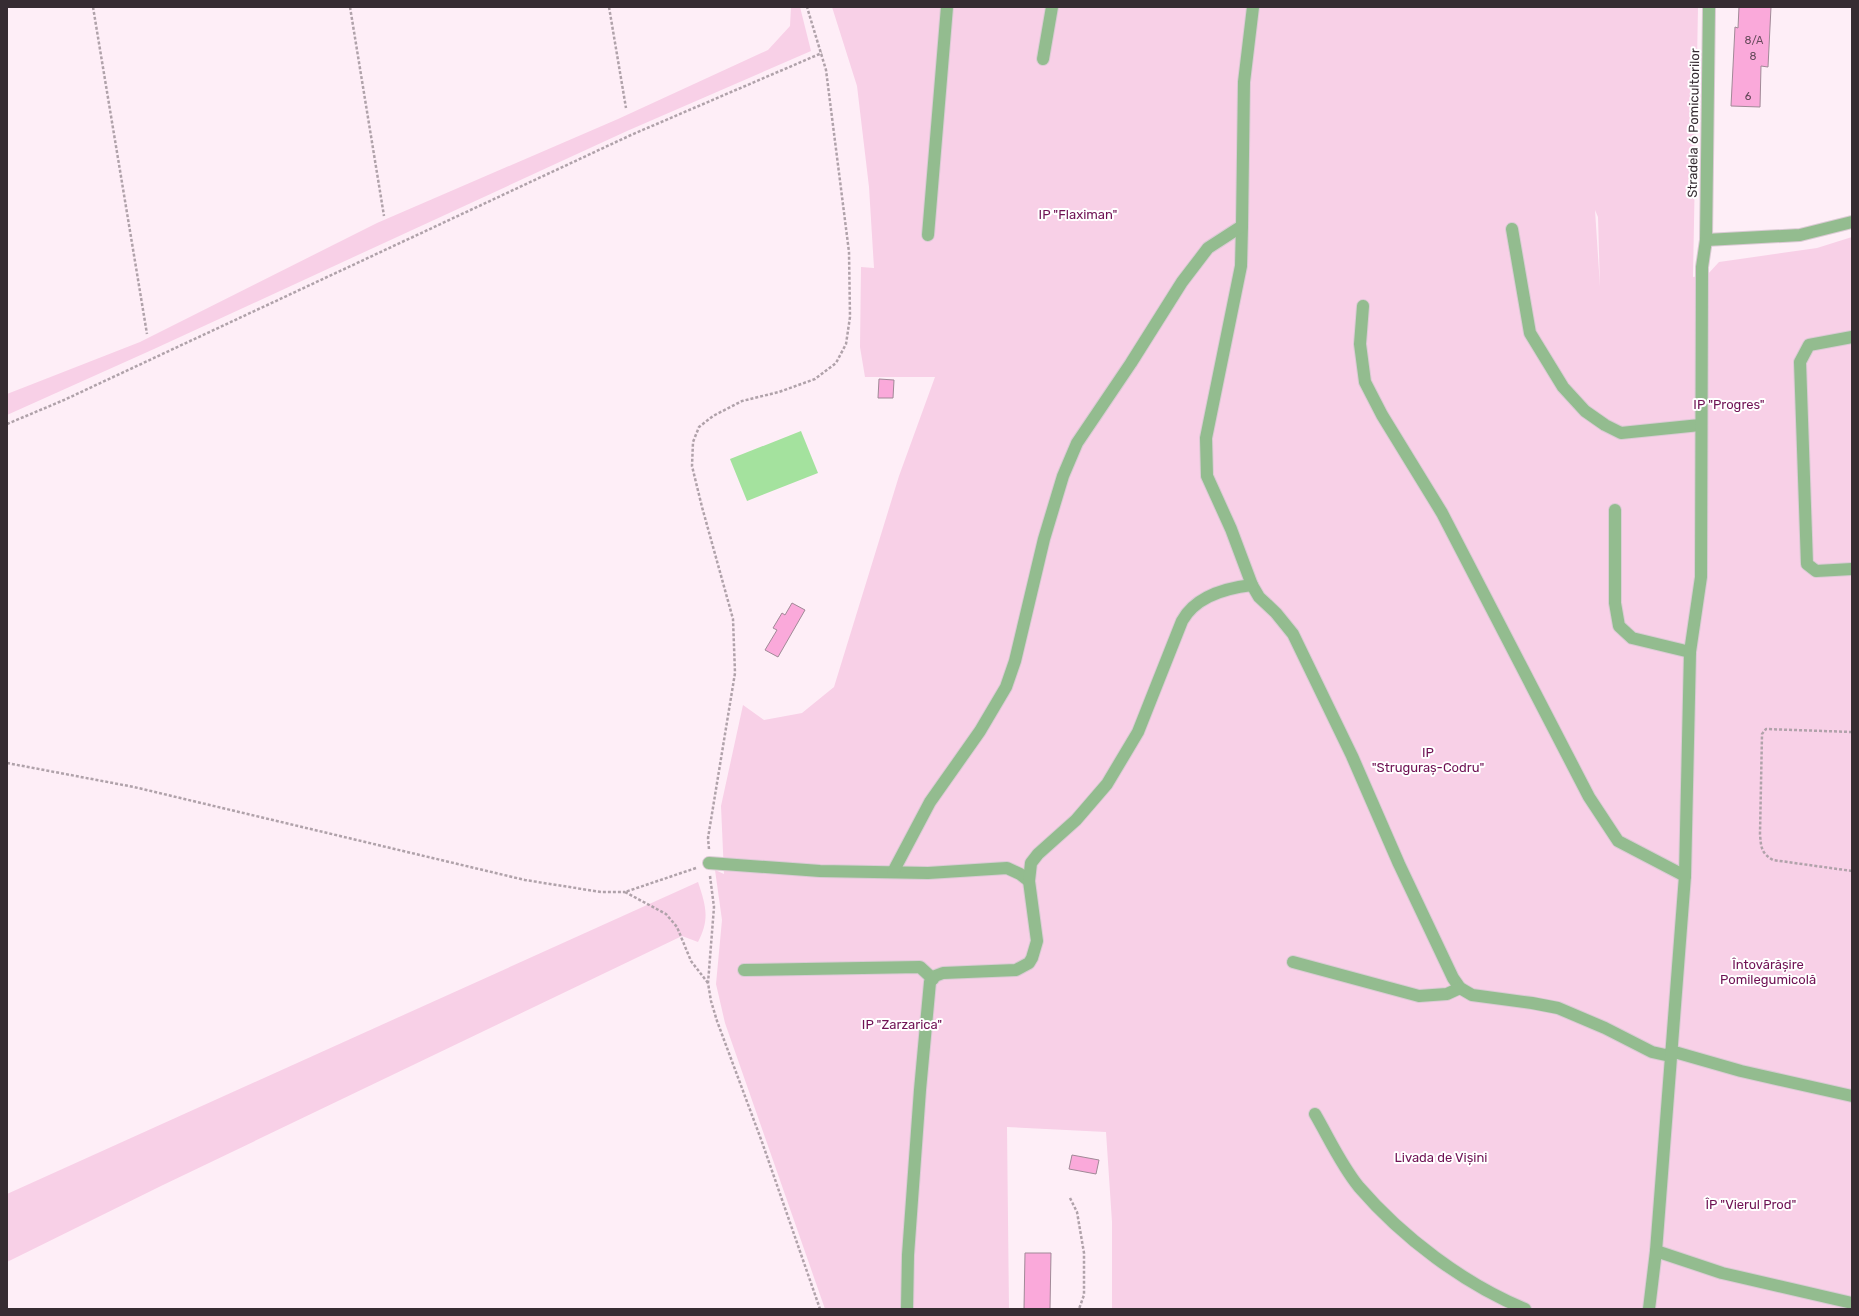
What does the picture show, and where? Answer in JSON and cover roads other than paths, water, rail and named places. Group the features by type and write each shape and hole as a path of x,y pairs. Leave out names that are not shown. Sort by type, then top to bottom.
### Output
{"street":[{"path":"928,235 947,7"},
{"path":"1043,59 1052,7"},
{"path":"1254,7 1244,82 1240,266 1206,438 1207,476 1212,491 1231,529 1252,586 1259,597 1276,613 1293,634 1352,756 1399,864 1453,978 1465,992 1479,997 1532,1003 1563,1010 1605,1028 1652,1052 1670,1053 1740,1071 1852,1096"},
{"name":"Stradela 6 Pomicultorilor","path":"1649,1309 1656,1251 1670,1053 1685,876 1690,652 1701,577 1700,425 1702,267 1706,240 1709,7"},
{"path":"1706,240 1800,235 1852,222"},
{"path":"893,872 930,802 980,732 1006,687 1015,661 1044,539 1063,476 1078,443 1187,276 1208,248 1242,226"},
{"path":"1512,229 1530,333 1563,387 1585,410 1605,425 1621,433 1700,425"},
{"path":"1363,306 1360,344 1366,382 1382,415 1442,513 1589,797 1618,841 1685,876"},
{"path":"1852,337 1809,345 1800,362 1807,564 1816,572 1852,569"},
{"path":"1615,510 1614,576 1615,603 1619,626 1632,638 1690,652"},
{"path":"907,1309 908,1255 929,986 933,979 943,973 1016,970 1029,963 1034,954 1037,941 1029,881 1030,868 1034,859 1076,820 1107,784 1138,732 1182,621 1191,608 1197,602 1234,587 1252,586"},
{"path":"709,863 820,871 928,873 1007,868 1020,874 1029,881"},
{"path":"1293,962 1419,996 1447,994 1460,988"},
{"path":"744,970 920,967 933,979"},
{"path":"1315,1114 1358,1186 1386,1215 1418,1244 1438,1258 1498,1298 1525,1309"},
{"path":"1656,1251 1722,1273 1852,1303"}],"park label":[{"name":"IP \"Flaximan\"","path":"1078,214"},
{"name":"IP \"Progres\"","path":"1729,404"},
{"name":"IP \"Struguraș-Codru\"","path":"1428,760"},
{"name":"Întovărășire Pomilegumicolă","path":"1768,972"},
{"name":"IP \"Zarzarica\"","path":"902,1024"},
{"name":"Livada de Vișini","path":"1441,1157"},
{"name":"ÎP \"Vierul Prod\"","path":"1751,1204"}]}
